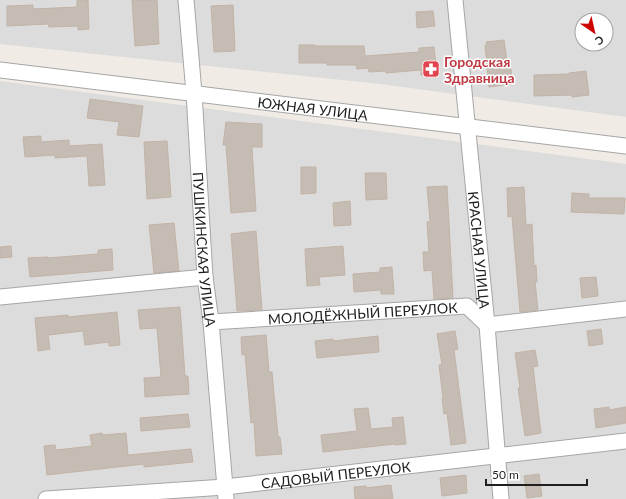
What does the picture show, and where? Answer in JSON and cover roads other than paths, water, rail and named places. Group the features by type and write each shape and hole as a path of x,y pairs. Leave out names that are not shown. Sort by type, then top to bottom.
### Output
{"street":[{"name":"ПУШКИНСКАЯ УЛИЦА","path":"186,0 194,93 205,276 211,322 225,493"},
{"name":"КРАСНАЯ УЛИЦА","path":"455,0 466,126 487,325 501,499"},
{"name":"ЮЖНАЯ УЛИЦА","path":"0,70 626,146"},
{"path":"0,296 205,276"},
{"name":"МОЛОДЁЖНЫЙ ПЕРЕУЛОК","path":"211,322 467,306 487,325"},
{"path":"487,325 626,309"},
{"name":"САДОВЫЙ ПЕРЕУЛОК","path":"46,499 225,493 626,441"}],"place":[{"name":"Городская Здравница","path":"431,69"}]}
